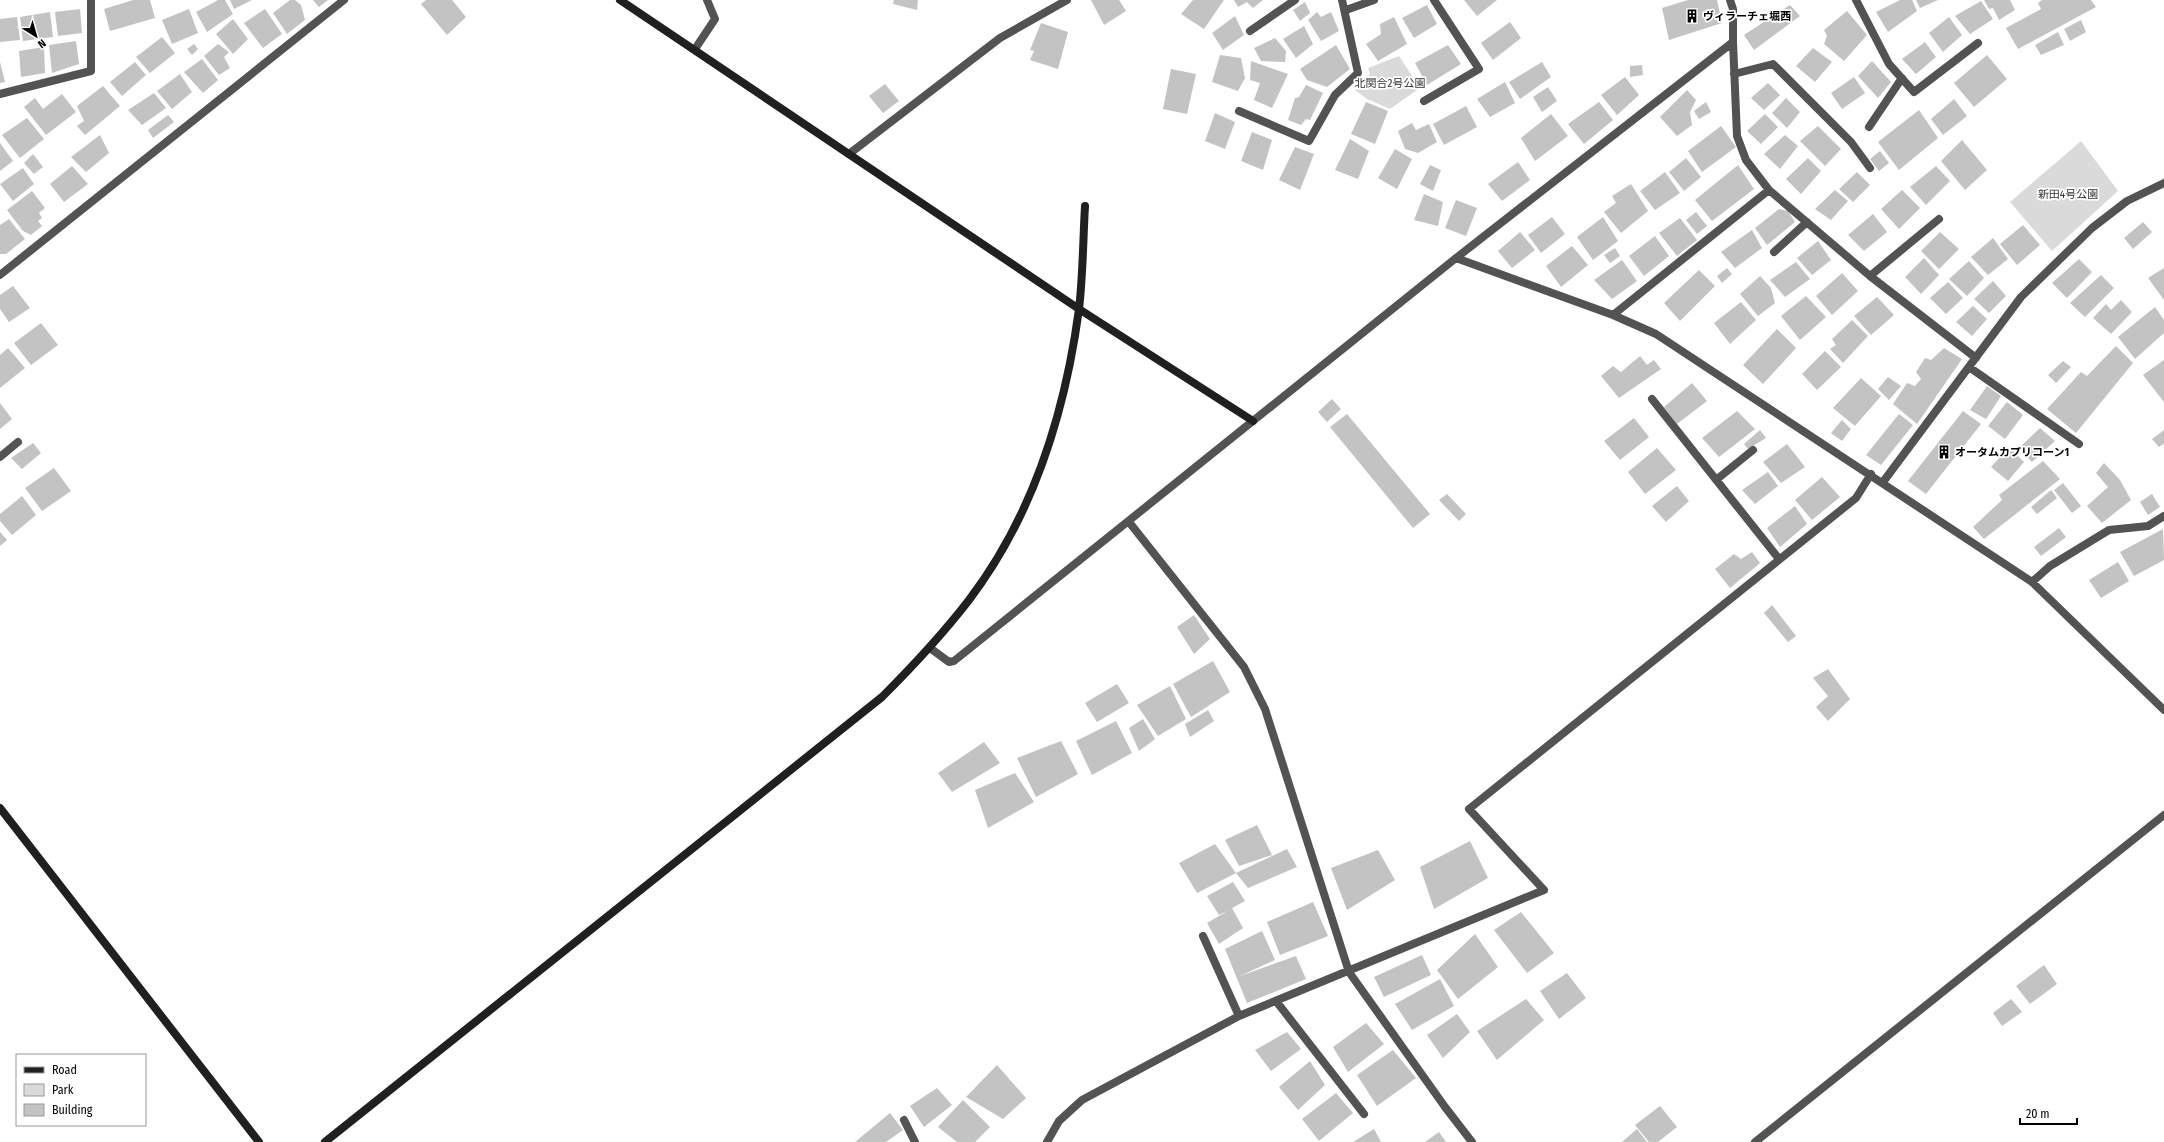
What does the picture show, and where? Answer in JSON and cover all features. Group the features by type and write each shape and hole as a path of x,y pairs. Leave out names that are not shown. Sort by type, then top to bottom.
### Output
{"street":[{"path":"0,94 91,71 91,0"},
{"path":"0,275 344,0"},
{"path":"620,0 695,49 1079,309 1253,421"},
{"path":"695,49 715,19 707,0"},
{"path":"849,154 1000,38 1032,18 1067,0"},
{"path":"1250,31 1295,0"},
{"path":"1239,111 1309,141 1335,95 1358,73 1346,10 1342,0"},
{"path":"1346,10 1374,0"},
{"path":"1424,101 1479,69 1434,0"},
{"path":"1730,0 1733,9 1737,136 1746,160 1769,190 1870,276 1976,358"},
{"path":"1856,0 1889,64 1914,92 1978,43"},
{"path":"930,648 949,662 954,661 1456,258 1733,42"},
{"path":"1734,74 1774,64 1851,142 1870,168"},
{"path":"1869,126 1902,78"},
{"path":"1883,482 2020,297 2092,228 2127,201 2164,183"},
{"path":"1613,315 1769,190"},
{"path":"325,1142 882,697 930,648 970,599 1007,542 1040,475 1060,409 1079,309 1085,206"},
{"path":"1870,276 1939,219"},
{"path":"1774,252 1807,222"},
{"path":"1456,258 1613,315 1656,334 1871,474 2032,582 2164,710"},
{"path":"1969,367 2079,444"},
{"path":"1652,399 1779,559"},
{"path":"0,457 18,442"},
{"path":"1716,480 1753,450"},
{"path":"1047,1142 1059,1121 1082,1100 1239,1016 1349,972 1544,890 1469,809 1856,498 1871,474"},
{"path":"2032,582 2050,566 2109,530 2148,526 2164,516"},
{"path":"1129,522 1244,667 1265,709 1349,972 1444,1108 1472,1142"},
{"path":"0,808 259,1142"},
{"path":"1755,1142 2164,815"},
{"path":"1203,936 1239,1016"},
{"path":"1276,1001 1364,1114"},
{"path":"904,1120 915,1142"}],"green space":[{"name":"北関合2号公園","path":"1399,56 1420,88 1390,109 1367,99 1355,90 1370,74 1368,68"},
{"name":"新田4号公園","path":"2081,141 2118,191 2052,251 2010,202"}],"building":[{"path":"133,0 150,0 155,18 110,31 104,9"},
{"path":"218,0 225,0 233,14 207,32 196,12"},
{"path":"230,0 252,0 234,9"},
{"path":"290,0 295,0 301,5 305,20 287,34 273,13"},
{"path":"313,0 328,0 319,7"},
{"path":"426,0 452,0 466,17 447,35 421,4"},
{"path":"894,0 918,0 917,10 893,4"},
{"path":"1091,0 1119,0 1126,11 1104,25"},
{"path":"1193,0 1224,0 1204,29 1181,14"},
{"path":"1234,0 1263,0 1253,8 1247,2 1238,7"},
{"path":"1464,0 1497,0 1477,16"},
{"name":"ヴィラーチェ堀西","path":"1688,0 1717,0 1722,23 1669,40 1662,8"},
{"path":"1900,0 1912,0 1917,11 1888,32 1876,12"},
{"path":"1916,0 1938,0 1920,8"},
{"path":"1984,0 2010,0 2015,10 1999,20 1993,8 1989,9"},
{"path":"2042,0 2091,0 2096,7 2018,49 2006,28 2041,9 2038,3"},
{"path":"1981,1 1993,19 1970,34 1955,16"},
{"path":"1305,2 1310,13 1300,21 1293,10"},
{"path":"1427,5 1437,24 1414,38 1402,18"},
{"path":"1790,5 1800,16 1754,50 1744,35"},
{"path":"80,9 82,33 58,36 55,12"},
{"path":"189,9 198,33 172,44 162,20"},
{"path":"265,9 282,34 263,48 244,23"},
{"path":"1847,11 1867,35 1844,61 1824,44 1827,36 1824,30"},
{"path":"50,12 53,37 23,41 20,17"},
{"path":"1317,12 1321,17 1331,12 1339,31 1321,41 1308,20"},
{"path":"1235,16 1244,35 1223,50 1212,33"},
{"path":"17,17 20,40 0,42 0,19"},
{"path":"1394,17 1407,44 1378,61 1366,44 1381,34 1380,24"},
{"path":"1949,17 1962,35 1943,52 1929,33"},
{"path":"233,19 248,39 233,54 216,34"},
{"path":"2081,20 2086,32 2070,41 2064,29"},
{"path":"1510,22 1521,38 1493,60 1481,43"},
{"path":"1041,23 1068,32 1058,69 1030,60 1034,51 1030,50"},
{"path":"1304,26 1313,44 1296,58 1283,39"},
{"path":"2058,32 2064,45 2041,55 2035,45"},
{"path":"162,37 175,53 150,73 136,57"},
{"path":"1275,38 1286,51 1285,62 1261,61 1254,48"},
{"path":"76,41 79,64 52,73 49,45"},
{"path":"1925,42 1936,57 1916,74 1902,59"},
{"path":"194,44 198,49 192,55 187,49"},
{"path":"218,44 229,52 224,57 230,68 219,75 204,56"},
{"path":"1336,45 1350,69 1327,87 1307,80 1300,69"},
{"path":"1448,45 1461,64 1427,85 1415,63"},
{"path":"44,47 45,73 21,77 19,51"},
{"path":"1813,48 1832,62 1815,82 1796,66"},
{"path":"1220,55 1241,58 1245,78 1238,91 1212,82"},
{"path":"1987,55 2007,79 1974,107 1954,83"},
{"path":"202,59 218,80 203,93 184,72"},
{"path":"1251,61 1288,74 1272,108 1254,100 1260,83 1250,80"},
{"path":"1872,61 1891,82 1878,98 1858,76"},
{"path":"0,62 5,82 0,83"},
{"path":"135,62 146,75 122,96 110,82"},
{"path":"1542,62 1551,77 1520,99 1509,82"},
{"path":"1642,65 1643,75 1630,77 1630,66"},
{"path":"1171,69 1196,74 1187,114 1163,109"},
{"path":"180,74 192,92 172,109 157,91"},
{"path":"1625,77 1639,95 1617,115 1601,95"},
{"path":"1854,77 1865,93 1842,109 1831,93"},
{"path":"1505,82 1515,103 1490,117 1477,99"},
{"path":"1768,83 1780,95 1764,110 1751,98"},
{"path":"885,84 899,101 883,113 869,96"},
{"path":"1306,85 1323,93 1310,120 1306,119 1301,125 1288,120 1295,98 1299,97"},
{"path":"103,86 120,106 85,135 77,126 84,121 77,106"},
{"path":"1548,87 1557,101 1542,112 1533,97"},
{"path":"1687,90 1696,100 1690,112 1692,125 1677,136 1660,117"},
{"path":"154,93 166,108 142,125 128,110"},
{"path":"62,94 76,112 46,135 24,107 35,98 43,109"},
{"path":"1786,98 1800,112 1787,128 1772,113"},
{"path":"1954,99 1967,116 1943,135 1931,119"},
{"path":"1366,102 1388,111 1375,144 1351,134"},
{"path":"1599,102 1613,120 1584,144 1568,124"},
{"path":"1706,102 1711,112 1699,119 1694,111"},
{"path":"1466,106 1477,127 1444,145 1433,124"},
{"path":"1919,110 1938,138 1899,170 1878,142"},
{"path":"1215,113 1235,122 1225,149 1205,141"},
{"path":"1551,114 1568,136 1535,161 1521,138"},
{"path":"1765,114 1778,127 1761,144 1747,131"},
{"path":"168,115 174,122 153,138 148,130"},
{"path":"27,118 44,139 20,158 2,135"},
{"path":"1412,123 1416,130 1429,124 1437,142 1418,153 1405,149 1398,131"},
{"path":"1721,126 1736,147 1702,172 1688,151"},
{"path":"1818,126 1841,149 1825,166 1800,141"},
{"path":"1252,132 1272,140 1263,170 1241,161"},
{"path":"100,135 109,153 86,172 71,157"},
{"path":"1785,135 1798,146 1780,169 1764,154"},
{"path":"1350,139 1369,151 1358,179 1335,170"},
{"path":"1962,140 1987,170 1965,190 1941,161"},
{"path":"0,143 13,161 0,171"},
{"path":"1295,147 1314,154 1300,190 1279,180"},
{"path":"1395,149 1412,159 1397,189 1378,178"},
{"path":"1880,151 1889,163 1879,171 1870,159"},
{"path":"33,154 43,167 34,174 24,163"},
{"path":"1686,158 1701,177 1684,191 1669,172"},
{"path":"1808,158 1821,171 1801,194 1786,179"},
{"path":"1518,162 1530,180 1502,201 1488,184"},
{"path":"1430,165 1441,170 1433,191 1420,184"},
{"path":"1738,165 1754,189 1712,221 1695,200"},
{"path":"72,166 88,184 64,202 50,184"},
{"path":"1936,166 1950,181 1926,205 1910,187"},
{"path":"23,168 34,184 13,201 0,184"},
{"path":"1665,172 1680,193 1655,210 1640,191"},
{"path":"1857,172 1870,185 1853,202 1839,189"},
{"path":"1631,184 1648,211 1621,233 1604,212 1616,203 1612,196"},
{"path":"1835,190 1848,201 1831,220 1815,209"},
{"path":"1902,190 1920,208 1899,229 1881,209"},
{"path":"32,191 45,208 39,213 42,218 38,221 42,226 31,235 23,231 7,210"},
{"path":"1424,194 1443,202 1438,226 1414,220"},
{"path":"1456,200 1477,208 1466,236 1445,228"},
{"path":"1779,209 1788,211 1795,222 1767,245 1755,228"},
{"path":"1696,212 1707,226 1697,234 1686,220"},
{"path":"1873,214 1887,232 1864,251 1848,235"},
{"path":"1552,217 1565,234 1541,253 1528,235"},
{"path":"1603,217 1618,241 1593,260 1577,237"},
{"path":"1680,218 1697,240 1677,256 1659,233"},
{"path":"9,219 25,239 6,254 0,254 0,225"},
{"path":"2143,222 2152,232 2133,249 2124,238"},
{"path":"2023,225 2040,245 2017,265 2000,244"},
{"path":"1752,230 1762,248 1735,268 1721,252"},
{"path":"1520,232 1535,250 1512,268 1498,251"},
{"path":"1940,232 1959,249 1939,269 1921,251"},
{"path":"1655,236 1669,256 1644,276 1629,256"},
{"path":"1993,238 2008,259 1988,275 1971,257"},
{"path":"1818,241 1831,260 1812,275 1797,258"},
{"path":"1572,246 1588,265 1561,287 1546,266"},
{"path":"1615,248 1620,256 1610,263 1604,255"},
{"path":"1924,258 1939,275 1921,294 1905,277"},
{"path":"2079,259 2092,272 2067,298 2052,283"},
{"path":"1622,260 1637,281 1612,299 1594,280"},
{"path":"1969,261 1984,278 1967,296 1949,279"},
{"path":"1796,262 1810,279 1785,297 1770,280"},
{"path":"1727,268 1732,274 1722,283 1717,276"},
{"path":"2164,268 2164,300 2148,278"},
{"path":"1699,270 1715,286 1680,321 1664,303"},
{"path":"1842,273 1858,291 1832,315 1816,296"},
{"path":"2101,275 2114,288 2085,317 2070,303"},
{"path":"1760,276 1771,288 1775,303 1758,316 1740,294"},
{"path":"1993,281 2006,296 1989,313 1974,299"},
{"path":"1948,282 1963,298 1946,314 1930,298"},
{"path":"13,286 30,308 9,322 0,309 0,295"},
{"path":"1806,296 1826,317 1800,340 1781,316"},
{"path":"1877,297 1894,315 1871,335 1854,316"},
{"path":"2121,300 2132,312 2111,334 2093,318 2106,304 2111,310"},
{"path":"1741,302 1756,320 1730,344 1714,323"},
{"path":"1973,306 1987,319 1972,336 1956,322"},
{"path":"2155,307 2164,320 2164,333 2135,359 2118,337"},
{"path":"1852,320 1868,336 1843,363 1830,349 1836,345 1832,339"},
{"path":"41,323 58,345 31,365 14,343"},
{"path":"1777,329 1796,348 1763,384 1743,365"},
{"path":"2116,346 2133,363 2076,433 2047,409 2081,372 2087,376"},
{"path":"8,348 25,368 0,388 0,355"},
{"path":"1944,348 1962,359 1917,424 1893,404 1907,383 1915,386 1921,379 1916,372 1925,358 1931,360"},
{"path":"1825,351 1841,367 1817,390 1802,374"},
{"path":"1640,356 1647,365 1654,360 1661,369 1619,398 1601,376 1613,366 1621,372"},
{"path":"2164,360 2164,402 2143,375"},
{"path":"2063,361 2071,367 2056,383 2048,375"},
{"path":"1888,377 1901,386 1889,400 1878,389"},
{"path":"1861,378 1881,396 1855,426 1833,408"},
{"path":"1692,383 1707,401 1677,424 1664,407"},
{"path":"1987,386 2001,396 1986,419 1970,410"},
{"path":"1332,399 1341,409 1327,422 1318,412"},
{"path":"2007,402 2023,415 2005,439 1988,426"},
{"path":"0,403 12,419 0,429"},
{"path":"1737,411 1755,429 1719,457 1702,438"},
{"name":"オータムカプリコーン1","path":"1963,411 1981,424 1926,494 1908,481"},
{"path":"1347,414 1430,514 1413,528 1330,427"},
{"path":"1899,414 1913,425 1881,465 1866,455"},
{"path":"1634,418 1649,437 1620,460 1604,441"},
{"path":"1842,420 1851,429 1842,441 1831,433"},
{"path":"2040,428 2055,441 2032,462 2019,448"},
{"path":"1760,430 1766,438 1748,449 1744,444"},
{"path":"2164,430 2164,445 2163,444 2159,447 2152,439"},
{"path":"33,443 41,453 22,469 11,458"},
{"path":"1787,444 1805,467 1781,483 1763,462"},
{"path":"2009,447 2024,462 2008,481 1991,467"},
{"path":"1657,448 1676,470 1645,494 1628,472"},
{"path":"2043,461 2060,479 1984,539 1973,527 2002,500 1999,495"},
{"path":"2104,463 2120,480 2131,500 2102,523 2087,506 2108,487 2096,473"},
{"path":"54,468 71,491 42,511 25,488"},
{"path":"1768,472 1778,486 1755,504 1742,490"},
{"path":"1822,477 1840,497 1812,520 1795,500"},
{"path":"2063,483 2081,506 2072,513 2054,490"},
{"path":"1677,486 1689,501 1666,522 1652,506"},
{"path":"2051,490 2057,498 2037,514 2031,507"},
{"path":"1447,494 1466,514 1459,521 1439,500"},
{"path":"2152,494 2160,507 2148,515 2140,502"},
{"path":"22,496 36,515 12,535 0,521 0,514"},
{"path":"1795,506 1807,524 1780,547 1767,528"},
{"path":"2059,528 2066,537 2041,556 2034,547"},
{"path":"2163,529 2164,560 2134,576 2120,552"},
{"path":"0,532 7,540 0,546"},
{"path":"1752,552 1760,563 1730,588 1715,569 1734,554 1741,559"},
{"path":"2118,562 2129,581 2101,598 2089,580"},
{"path":"1772,605 1796,636 1788,642 1764,613"},
{"path":"1194,615 1210,639 1194,654 1177,627"},
{"path":"1213,661 1230,692 1191,717 1173,684"},
{"path":"1828,669 1850,699 1828,721 1816,707 1828,696 1813,678"},
{"path":"1117,684 1129,703 1097,722 1085,703"},
{"path":"1170,686 1186,719 1158,736 1137,705"},
{"path":"1208,710 1214,721 1190,737 1185,724"},
{"path":"1143,719 1155,739 1139,751 1129,728"},
{"path":"1116,721 1132,753 1092,775 1076,741"},
{"path":"1061,741 1078,774 1036,797 1017,758"},
{"path":"984,742 1000,763 952,792 938,773"},
{"path":"1015,773 1034,802 988,828 975,790"},
{"path":"1257,825 1272,855 1239,866 1225,840"},
{"path":"1470,841 1488,878 1434,909 1420,867"},
{"path":"1215,844 1236,873 1197,893 1179,863"},
{"path":"1287,849 1297,867 1248,888 1236,873"},
{"path":"1378,850 1395,880 1347,910 1331,868"},
{"path":"1233,882 1245,901 1232,908 1243,928 1219,944 1207,923 1229,910 1219,915 1207,896"},
{"path":"1313,902 1328,936 1280,955 1267,922"},
{"path":"1521,912 1554,953 1527,973 1494,930"},
{"path":"1262,931 1275,960 1240,976 1296,956 1306,979 1247,1003 1225,949"},
{"path":"1475,934 1498,967 1458,999 1437,970"},
{"path":"1422,955 1431,975 1384,997 1374,977"},
{"path":"2044,965 2057,984 2030,1004 2016,986"},
{"path":"1567,973 1586,998 1559,1019 1540,991"},
{"path":"1440,979 1454,1006 1412,1030 1395,1004"},
{"path":"1526,999 1544,1020 1497,1060 1477,1031"},
{"path":"2011,999 2022,1012 2002,1026 1993,1013"},
{"path":"1457,1014 1470,1032 1443,1058 1427,1035"},
{"path":"1366,1023 1384,1044 1348,1072 1333,1047"},
{"path":"1287,1032 1301,1049 1271,1071 1255,1050"},
{"path":"1393,1050 1416,1078 1377,1106 1357,1075"},
{"path":"1310,1061 1325,1085 1298,1110 1279,1087"},
{"path":"997,1065 1026,1098 1003,1119 966,1097"},
{"path":"937,1088 952,1105 924,1127 910,1106"},
{"path":"1336,1093 1353,1113 1319,1141 1302,1119"},
{"path":"963,1100 990,1127 975,1142 957,1142 938,1127"},
{"path":"1660,1106 1677,1127 1658,1142 1649,1142 1635,1125"},
{"path":"890,1113 903,1130 886,1142 855,1142"},
{"path":"1374,1129 1381,1142 1353,1142"},
{"path":"1637,1129 1647,1142 1622,1142"},
{"path":"1439,1132 1446,1142 1425,1142"}],"place":[{"name":"ヴィラーチェ堀西","path":"1692,16"},
{"name":"オータムカプリコーン1","path":"1944,452"}]}
